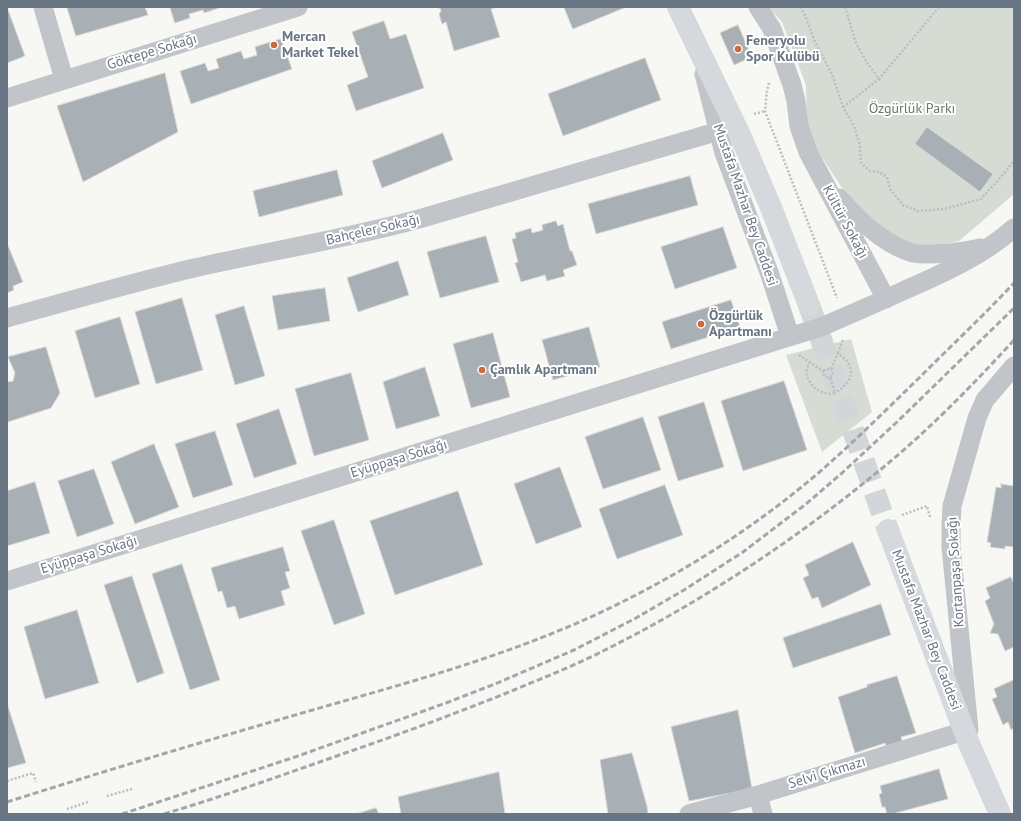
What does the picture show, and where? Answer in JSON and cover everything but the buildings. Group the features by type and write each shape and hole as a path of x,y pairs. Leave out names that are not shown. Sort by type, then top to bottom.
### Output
{"main road":[{"name":"Mustafa Mazhar Bey Caddesi","path":"678,7 699,50 727,128 772,210 809,305"},
{"name":"Mustafa Mazhar Bey Caddesi","path":"894,523 967,738 1000,814"}],"street":[{"path":"42,7 64,79"},
{"name":"Göktepe Sokağı","path":"7,98 298,7"},
{"name":"Kültür Sokağı","path":"758,7 772,29 779,48 794,93 802,135 808,152 886,299"},
{"name":"Bahçeler Sokağı","path":"7,318 193,269 353,236 402,224 727,128"},
{"name":"Mustafa Mazhar Bey Caddesi","path":"727,128 724,153 757,240 784,339"},
{"path":"824,182 866,225 883,238 903,249 914,260 918,271 916,278 914,282 904,290"},
{"path":"886,299 957,266 996,242 1014,228"},
{"path":"903,249 918,254 939,253 973,250 996,242"},
{"name":"Eyüppaşa Sokağı","path":"7,581 784,339 814,329 886,299"},
{"name":"Kortanpaşa Sokağı","path":"967,738 963,662 951,548 952,506 979,410 990,393 1014,366"},
{"name":"Selvi Çıkmazı","path":"689,814 967,738"},
{"path":"758,795 763,814"}],"path":[{"path":"800,7 804,13 815,42 832,74 843,107 854,126 860,145 861,162 870,172 879,172 887,178 890,189 903,205 918,211 944,209 981,199 1014,160"},
{"path":"845,7 856,43 866,61 879,79"},
{"path":"843,107 879,79 939,7"},
{"path":"779,48 767,91 765,110 844,317"},
{"path":"784,339 822,371 824,375 828,378 830,377"},
{"path":"810,362 807,369 808,379 815,389 823,393 831,394 835,393 842,389 848,381 851,373 848,362 838,353 831,369 833,374 830,377 835,393"},
{"path":"822,371 827,368 831,369"},
{"path":"894,523 926,506 931,520"},
{"path":"7,780 34,773 36,782"},
{"path":"107,796 132,789"},
{"path":"67,809 88,802"}],"green space":[{"name":"Özgürlük Parkı","path":"768,7 1014,7 1014,194 959,241 927,248 900,242 847,196 807,134 806,85 782,22"},
{"path":"851,339 872,412 822,452 786,355"}],"tunnel":[{"path":"809,305 888,530"}],"railway":[{"path":"7,802 168,752 407,683 483,659 557,631 630,598 681,570 730,540 801,488 872,424 1014,283"},
{"path":"122,814 298,756 446,703 574,650 636,618 684,590 743,552 806,504 898,421 1014,308"},
{"path":"164,814 242,789 443,718 560,671 676,612 745,570 778,547 844,499 894,459 947,410 1014,340"}],"place":[{"name":"Mercan Market Tekel","path":"274,45"},
{"name":"Feneryolu Spor Kulübü","path":"738,49"},
{"name":"Özgürlük Apartmanı","path":"701,324"},
{"name":"Çamlık Apartmanı","path":"482,370"}]}
